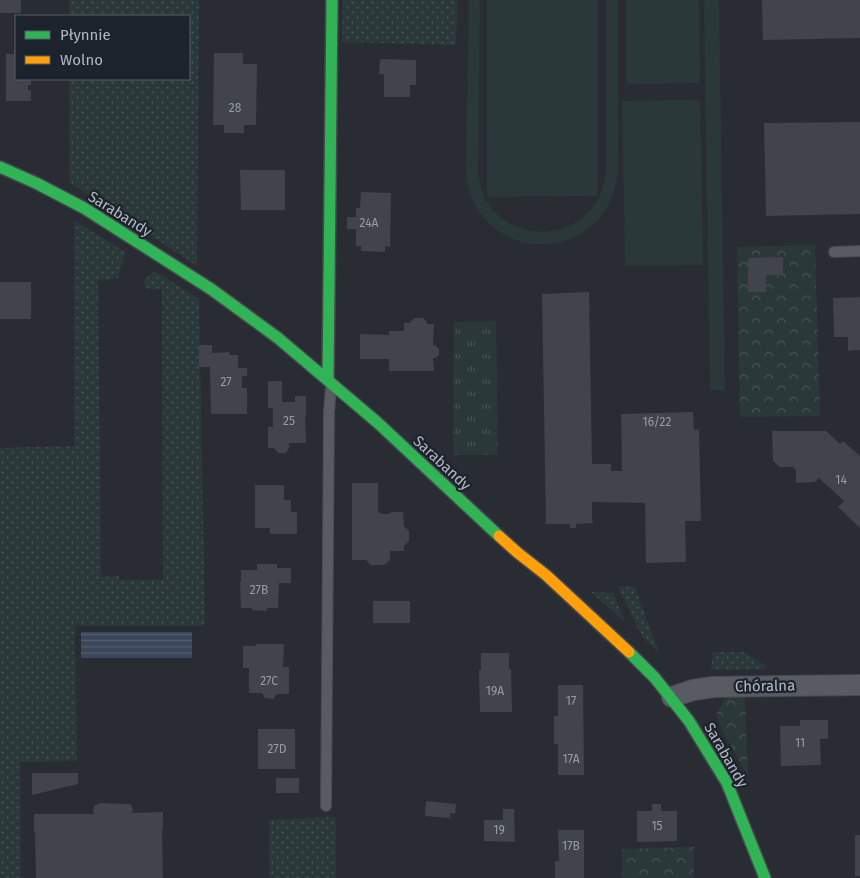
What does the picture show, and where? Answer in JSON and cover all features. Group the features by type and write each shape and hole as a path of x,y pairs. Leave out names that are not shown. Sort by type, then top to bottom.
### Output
{"street":[{"path":"330,382 332,0"},
{"name":"Sarabandy","path":"0,167 84,208 223,297 262,326 378,423 511,547 546,575 616,640 672,697 728,782 766,878"},
{"name":"Chóralna","path":"672,697 693,690 713,687 860,685"}],"lane":[{"path":"834,252 860,251"},
{"path":"326,806 328,412 330,382"}],"green space":[{"path":"69,0 199,0 197,266 69,182 69,80 190,80 190,15 69,15"},
{"path":"343,0 457,0 456,45 342,42"},
{"path":"469,0 480,0 478,173 482,192 487,202 498,215 512,224 527,230 543,232 574,224 587,214 597,201 602,190 606,171 606,0 618,0 618,170 612,196 602,215 588,229 571,239 552,244 532,244 513,239 496,229 481,214 473,200 466,174"},
{"path":"487,0 597,0 597,196 487,197"},
{"path":"627,0 699,0 700,83 627,84"},
{"path":"704,0 719,0 725,390 710,390"},
{"path":"700,100 703,265 625,266 622,101"},
{"path":"74,220 125,252 118,278 98,280 101,577 119,576 120,580 163,580 162,289 149,289 145,287 144,280 155,271 199,299 205,626 75,626 77,761 20,762 21,878 0,878 0,448 74,446"},
{"path":"815,245 820,416 740,417 737,247"},
{"path":"496,321 498,455 453,455 454,322"},
{"path":"618,586 635,587 659,653 642,637"},
{"path":"591,592 613,593 625,622"},
{"path":"713,652 744,652 766,666 766,669 711,670"},
{"path":"745,695 748,776 723,732 716,715 726,696"},
{"path":"336,817 336,878 269,878 269,820"},
{"path":"694,847 694,878 622,878 622,849"}],"water":[{"path":"81,632 192,632 192,658 81,658"}],"building":[{"path":"0,0 21,0 21,13 0,13"},
{"path":"762,0 860,0 860,38 763,40"},
{"path":"15,50 15,80 31,80 28,90 31,90 31,101 6,101 6,54 14,54"},
{"path":"214,53 243,53 243,64 257,64 256,125 244,125 244,133 224,133 224,125 213,125"},
{"path":"380,59 416,60 416,85 410,85 410,97 384,97 384,74 379,74"},
{"path":"860,122 860,214 766,216 764,123"},
{"path":"240,170 285,170 285,210 241,210"},
{"path":"361,192 391,193 390,247 385,246 385,252 361,251 361,246 356,246 356,229 347,229 347,217 356,217 356,208 360,208"},
{"path":"783,257 783,275 766,275 766,292 748,292 748,258"},
{"path":"0,282 31,282 31,319 0,319"},
{"path":"589,292 592,464 611,464 611,471 622,471 621,414 693,412 694,430 699,429 701,521 685,521 686,562 646,563 645,503 592,502 593,523 576,524 576,528 570,528 570,524 542,524 546,523 542,294"},
{"path":"860,297 860,350 848,351 848,337 834,337 833,298"},
{"path":"415,318 423,318 427,324 434,324 433,345 439,349 439,355 433,358 434,371 389,371 389,359 360,359 360,334 389,335 389,331 404,331 404,323 411,323"},
{"path":"199,345 212,345 212,353 229,352 229,355 238,355 238,368 247,368 247,376 242,376 242,388 247,388 247,414 211,414 210,367 199,367"},
{"path":"268,381 282,381 282,402 295,402 295,396 306,396 306,443 289,443 286,453 278,453 274,448 268,448 268,427 273,427 273,408 268,408"},
{"path":"772,431 826,431 840,444 843,441 860,456 860,528 838,507 844,501 819,478 815,482 796,483 796,469 794,467 780,467 773,461"},
{"path":"352,483 378,483 378,512 389,514 391,512 403,512 404,526 409,531 409,541 404,546 404,551 390,551 390,560 384,565 371,565 366,560 352,560"},
{"path":"255,485 284,485 284,500 291,500 291,512 297,512 297,534 270,534 270,528 255,528"},
{"path":"257,564 277,564 277,568 291,568 291,583 279,583 278,608 267,608 267,611 241,608 241,570 257,570"},
{"path":"373,601 410,601 410,623 373,623"},
{"path":"256,644 284,644 283,667 289,667 289,694 276,694 274,699 265,698 262,693 249,693 249,668 243,668 243,646 256,646"},
{"path":"481,653 509,653 512,712 480,712 479,670 481,670"},
{"path":"558,685 583,685 584,775 558,775 558,744 554,744 554,716 558,716"},
{"path":"800,720 828,720 828,739 820,739 821,765 781,766 780,726 800,726"},
{"path":"258,729 295,729 295,769 258,769"},
{"path":"32,773 78,773 78,784 32,795"},
{"path":"276,778 299,778 299,793 276,793"},
{"path":"426,801 456,804 455,814 450,813 450,818 425,816"},
{"path":"100,803 129,804 133,810 132,813 163,812 163,878 36,878 34,814 94,814 94,806"},
{"path":"652,804 661,804 661,811 677,811 677,841 637,842 637,811 652,811"},
{"path":"503,809 514,809 515,842 484,841 484,820 503,820"},
{"path":"558,830 584,830 584,878 555,878 555,861 559,861"},
{"path":"855,835 860,835 860,876 855,876"}],"traffic: fast":[{"path":"328,380 332,0"},
{"path":"0,167 84,208 211,289 278,338 378,423 499,536"},
{"path":"629,652 655,678 689,721 727,783 765,878"}],"traffic: slow":[{"path":"499,536 546,575 629,652"}]}
